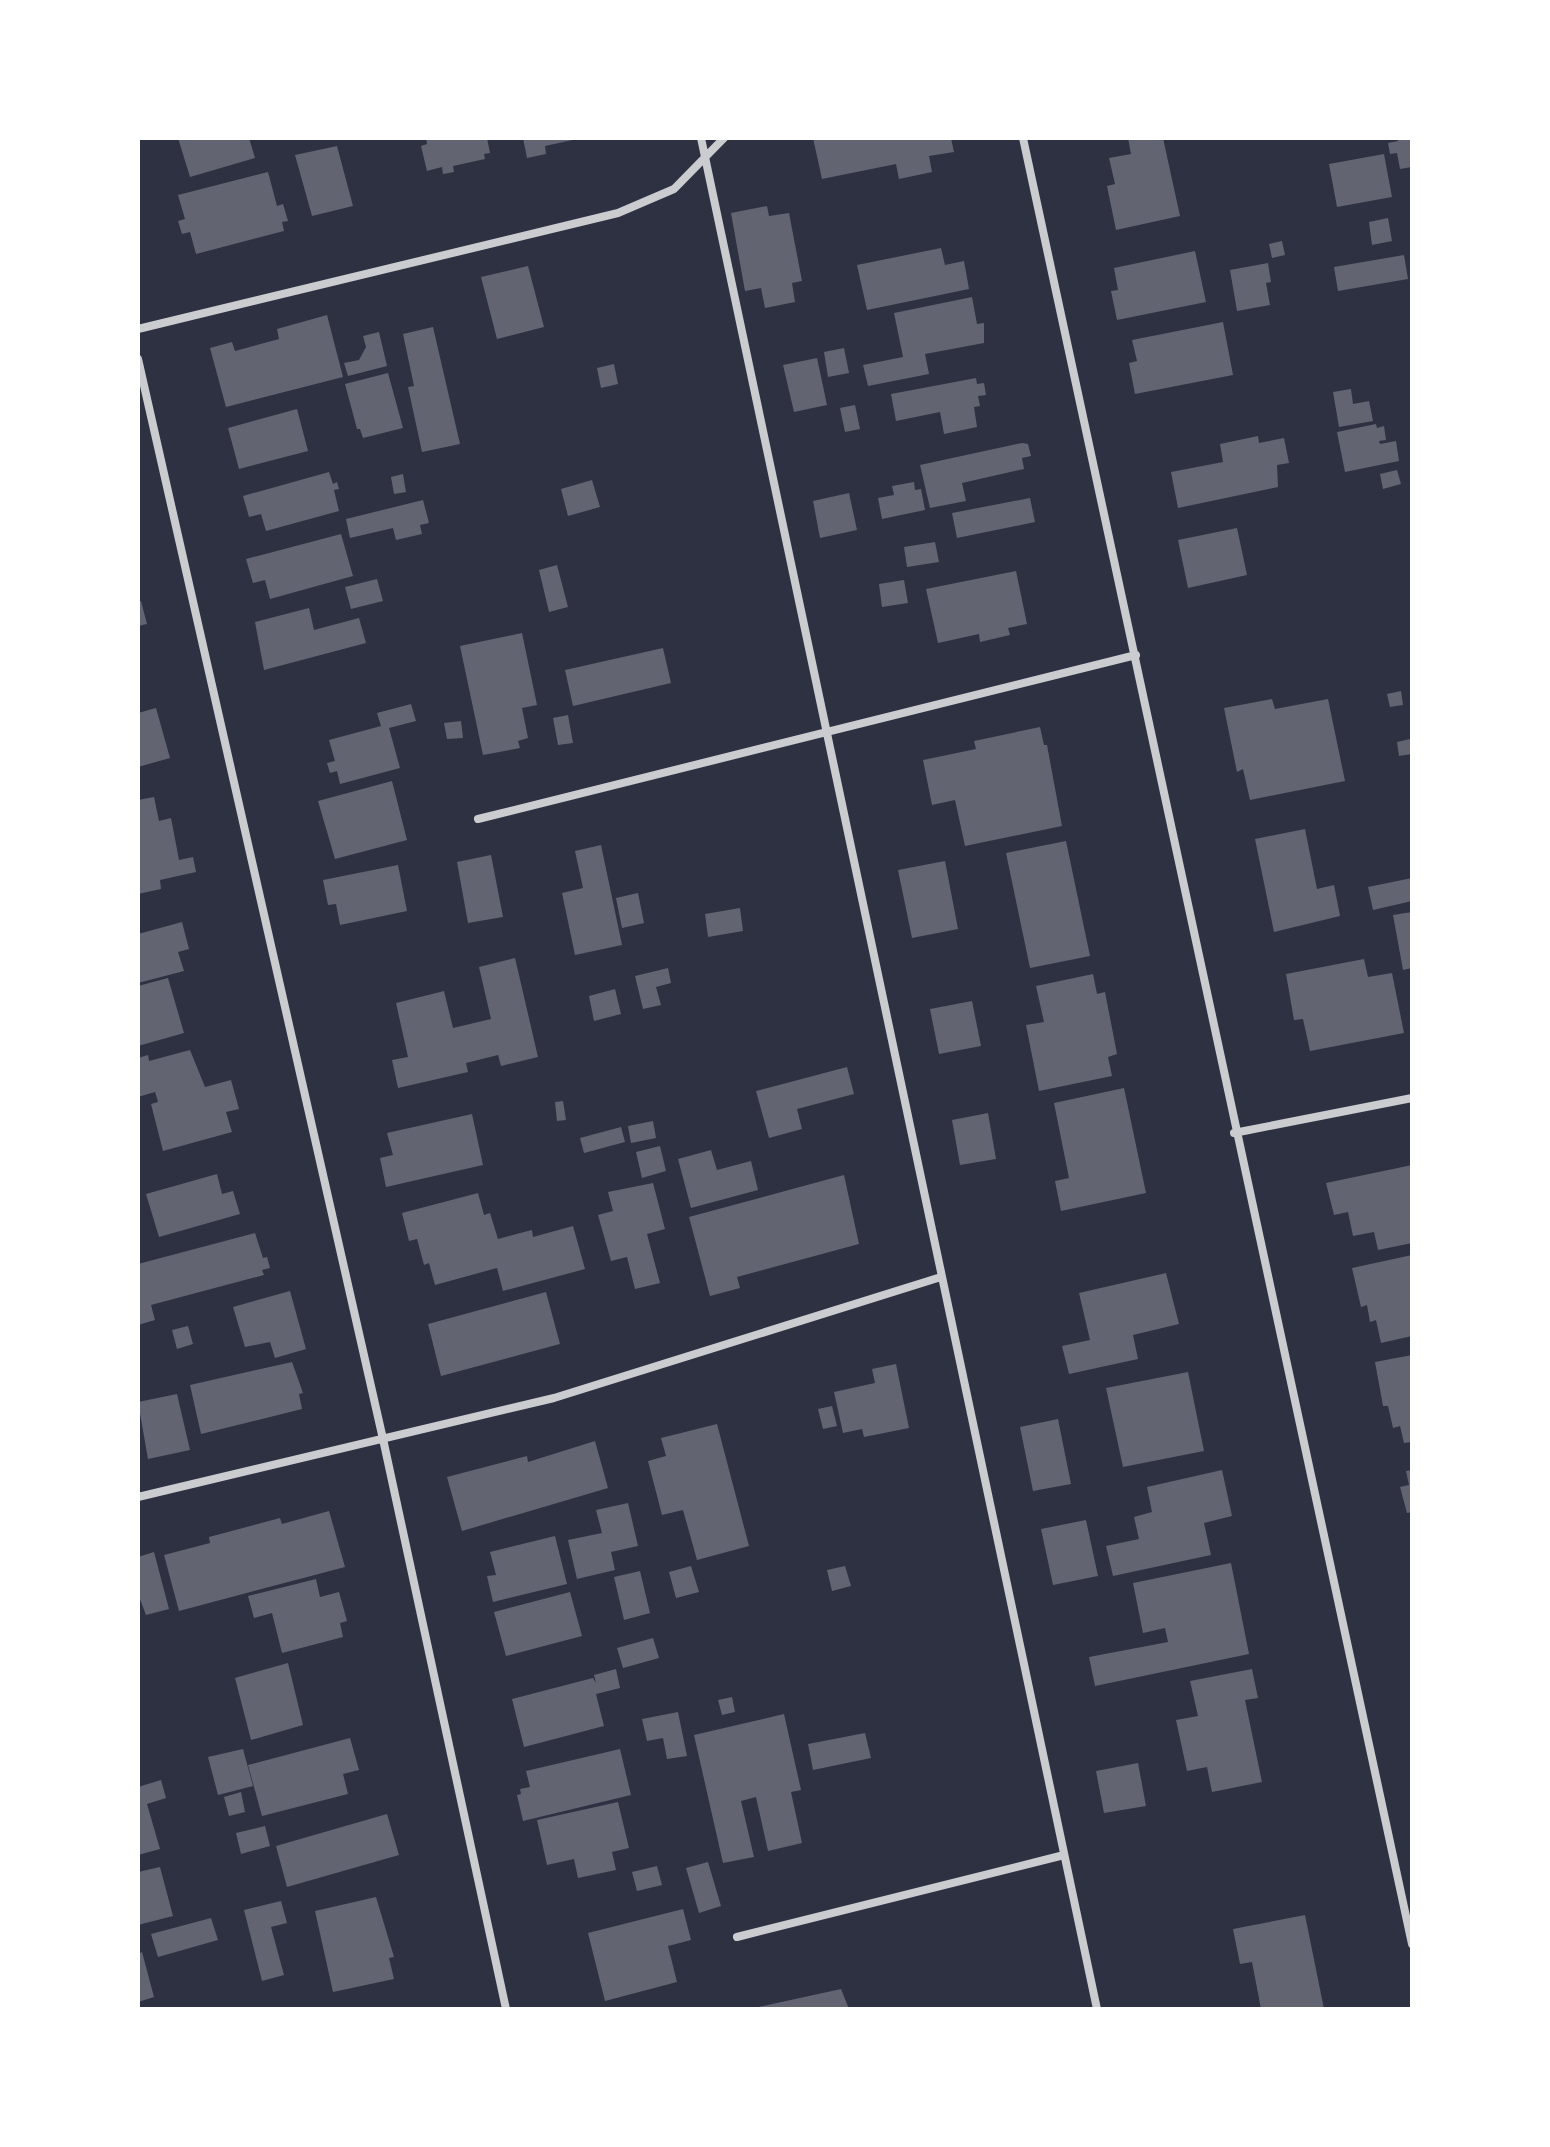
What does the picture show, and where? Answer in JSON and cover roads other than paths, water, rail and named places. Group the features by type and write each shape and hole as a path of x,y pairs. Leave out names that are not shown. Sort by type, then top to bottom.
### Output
{"street":[{"path":"701,138 1097,2009"},
{"path":"138,329 618,213 674,189 724,138"},
{"path":"1023,138 1136,655 1234,1133 1412,1944"},
{"path":"138,359 383,1439 506,2009"},
{"path":"478,819 1136,655"},
{"path":"1234,1133 1412,1098"},
{"path":"138,1497 554,1398 941,1277"},
{"path":"737,1937 1064,1855"}]}
